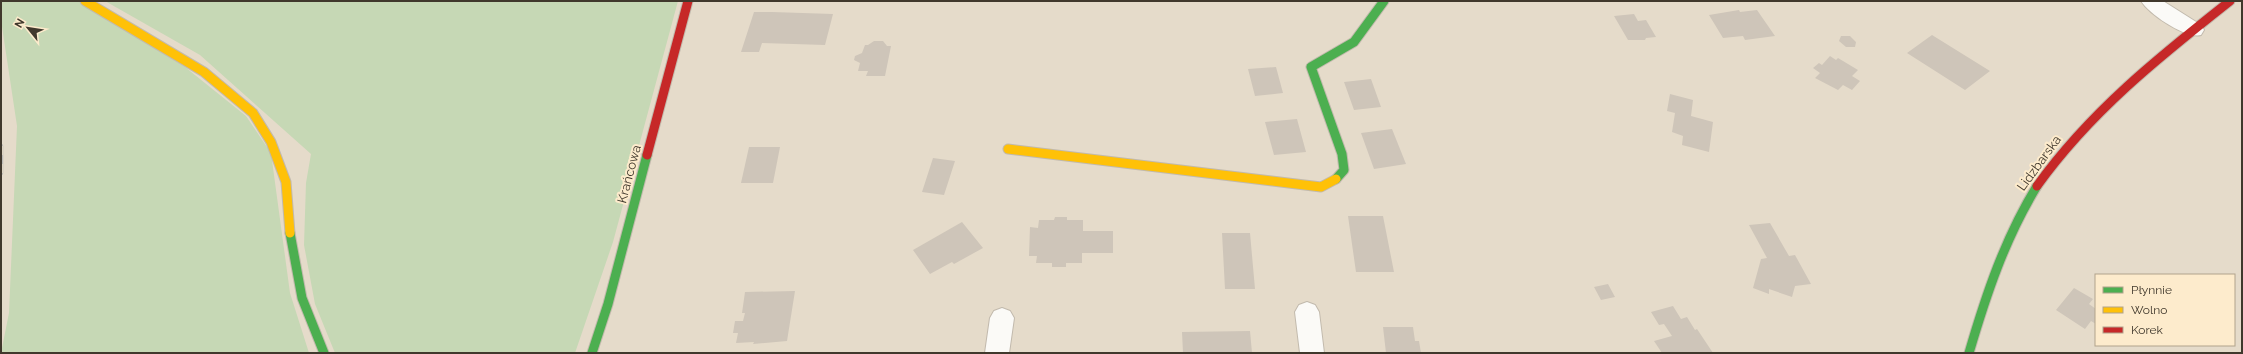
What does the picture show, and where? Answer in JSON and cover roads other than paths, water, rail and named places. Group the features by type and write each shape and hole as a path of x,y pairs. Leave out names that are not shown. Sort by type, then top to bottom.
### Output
{"street":[{"path":"85,1 204,72 253,113 272,142 286,182 289,227 302,298 324,353"},
{"name":"Krańcowa","path":"592,353 608,304 688,1"},
{"path":"1008,149 1321,187 1337,179 1344,170 1342,154 1311,67 1354,42 1384,1"},
{"path":"2151,1 2161,10 2194,30"},
{"name":"Lidzbarska","path":"1970,353 1984,305 2014,229 2027,201 2063,149 2129,82 2230,1"},
{"path":"1307,312 1312,353"},
{"path":"997,353 1002,318"}],"railway":[{"path":"1,146 1,173"}]}
